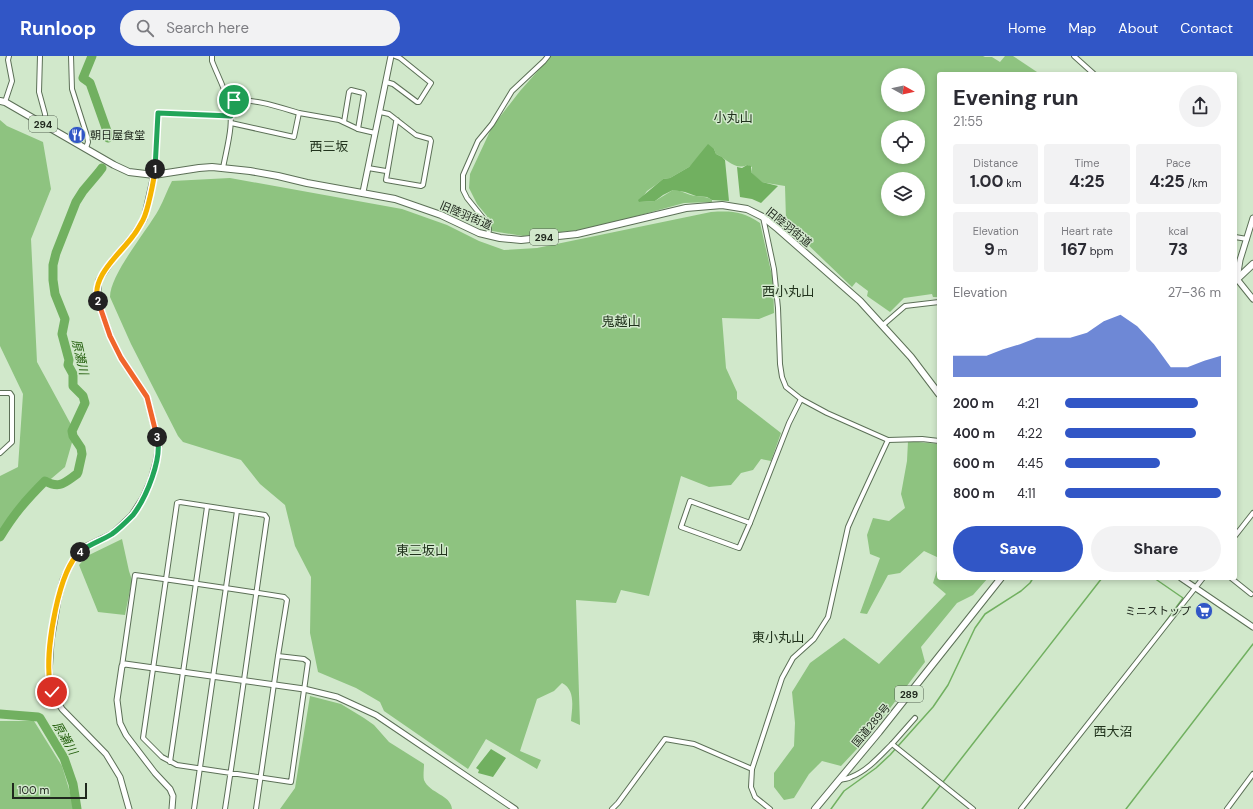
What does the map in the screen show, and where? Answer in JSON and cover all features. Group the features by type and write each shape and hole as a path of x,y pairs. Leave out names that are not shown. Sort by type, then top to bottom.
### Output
{"highway":[{"name":"旧陸羽街道","path":"3,101 114,165 129,172 154,175 199,168 224,168 250,171 396,199 426,209 479,233 500,238 521,240 577,234 686,208 722,205 747,209 763,217 778,229 860,301 883,325 937,388"},
{"path":"1237,279 1253,264"},
{"name":"国道289号","path":"815,809 879,732 999,580"}],"street":[{"path":"3,101 12,81 8,60 9,56"},
{"path":"40,56 39,92 45,114 46,125"},
{"path":"71,56 72,89 87,136 88,142 86,148"},
{"path":"212,56 212,61 228,101 231,116 224,168"},
{"path":"364,192 391,56"},
{"path":"386,82 393,84 417,102 419,102 431,83 400,58 395,56"},
{"path":"488,236 489,229 487,223 467,198 463,190 463,175 478,141 492,124 512,91 548,56"},
{"path":"1074,56 1092,72"},
{"path":"344,122 349,92 351,90 363,93 358,130"},
{"path":"228,101 234,100 267,103 299,113 331,118 344,122 358,130 375,133"},
{"path":"380,112 389,114 397,120 416,135 431,140 423,185 421,186 386,180 386,171 397,120"},
{"path":"129,809 120,777 106,754 62,709 52,692 49,674 50,641 63,580 70,565 77,555 87,546 112,534 132,515 143,498 151,480 159,445 147,397 121,358 110,336 97,298 99,280 114,258 133,236 144,218 154,175 158,113 231,116"},
{"path":"231,123 294,137 299,113"},
{"path":"368,168 386,171"},
{"path":"763,217 774,269 778,308 780,364 782,377 786,387 801,399 827,413 888,440 922,439 937,441"},
{"path":"1237,275 1253,218"},
{"path":"1237,237 1247,238"},
{"path":"1237,281 1253,299"},
{"path":"883,325 905,306 937,302"},
{"path":"0,393 10,393 12,396 12,442 0,453"},
{"path":"750,523 690,501 681,527 739,548 750,523 789,423 801,399"},
{"path":"770,809 756,797 752,787 752,769 782,678 792,658 814,639 828,617 848,528 888,440"},
{"path":"225,809 230,773 243,681 267,518 265,515 180,502 176,503 143,738 162,757 178,765 200,769 230,773 260,778 291,782 308,662 304,658 278,656"},
{"path":"170,762 207,507"},
{"path":"194,809 237,511"},
{"path":"1237,533 1253,513"},
{"path":"172,809 173,796 170,789 126,735 120,723 117,700 135,575 256,592 284,597 286,600 256,809"},
{"path":"1184,580 1253,627"},
{"path":"1021,809 1202,580"},
{"path":"1234,580 1251,594"},
{"path":"122,666 125,664 304,689 337,697 367,710 515,809"},
{"path":"838,780 851,777 875,761 915,718"},
{"path":"612,809 665,739 694,744 752,769"},
{"path":"892,744 973,809"},
{"path":"1227,809 1253,774"}],"shaded area":[{"path":"551,56 983,56 992,57 1000,62 1005,56 1013,56 1037,72 937,72 937,297 933,297 932,294 904,298 890,312 867,296 868,291 856,282 852,287 803,240 786,220 785,186 761,182 751,172 752,167 747,165 735,165 716,154 714,149 706,148 689,167 670,178 663,179 647,191 639,202 655,201 673,190 708,198 712,200 712,202 684,203 590,229 523,236 492,231 487,216 477,204 469,188 470,174 492,127 520,91"},
{"path":"0,120 7,126 43,142 51,189 31,239 37,362 75,432 65,467 45,484 6,522 0,530 0,476 18,467 23,394 0,346"},
{"path":"708,144 714,149 716,154 725,160 729,201 712,200 707,197 696,196 673,190 655,201 639,202 638,200 663,179 670,178 689,167"},
{"path":"747,165 751,166 751,172 762,182 778,186 761,203 752,199 740,197 737,167 742,168"},
{"path":"230,178 402,209 447,225 479,241 504,250 537,248 711,212 742,214 760,223 773,280 774,313 759,319 722,318 726,368 737,392 737,399 781,433 771,461 761,459 753,470 741,473 731,485 709,487 681,476 649,596 621,590 616,603 576,600 580,725 571,721 571,695 566,686 562,683 554,691 537,699 520,751 541,760 537,769 486,739 468,769 384,711 380,702 356,688 318,672 310,633 311,577 295,546 285,505 260,484 241,460 183,442 178,436 131,344 110,297 116,277 122,265 159,209 172,181"},
{"path":"908,441 937,444 937,557 924,551 900,573 888,575 867,614 860,613 880,558 870,554 867,535 873,518 889,521 905,508 901,494 907,461"},
{"path":"122,539 132,580 125,615 98,612 79,565 87,556"},
{"path":"937,570 937,580 986,580 973,595 957,603 921,647 925,662 869,736 841,766 822,761 809,774 794,798 784,800 774,787 774,773 794,746 795,723 792,692 810,663 844,638 879,664 946,594 933,583"},
{"path":"310,696 341,704 374,725 389,742 424,764 424,780 427,785 448,800 452,809 280,809 295,788"},
{"path":"0,721 34,721 62,766 75,809 0,809"},
{"path":"491,749 506,758 493,777 478,773 479,770 476,768"}],"waterway":[{"name":"原瀬川","path":"92,56 83,78 90,83 107,131 108,138"},
{"name":"原瀬川","path":"0,537 10,521 45,481 54,485 62,484 78,472 82,454 81,448 73,436 72,431 85,403 83,396 73,386 73,374 68,365 69,360 62,334 65,319 55,294 53,265 56,253 76,202 102,168"},
{"path":"831,809 844,791 876,768 890,755 933,707 948,685 975,628 985,614 1021,591 1032,580"},
{"path":"922,809 1100,580"},
{"path":"1153,639 1183,598 1157,580"},
{"path":"1126,809 1253,644"},
{"name":"原瀬川","path":"0,714 40,718 64,758 73,784 77,809"}],"place":[{"name":"朝日屋食堂","path":"77,135"},
{"name":"ミニストップ","path":"1204,611"}],"district":[{"name":"小丸山","path":"733,117"},
{"name":"西三坂","path":"329,146"},
{"name":"西小丸山","path":"788,291"},
{"name":"鬼越山","path":"621,321"},
{"name":"東三坂山","path":"422,550"},
{"name":"東小丸山","path":"778,637"},
{"name":"西大沼","path":"1113,731"}],"route":[{"path":"52,692 49,674 50,641 63,580 70,565 77,555 87,546 112,534 132,515 143,498 151,480 159,445 147,397 121,358 110,336 97,298 99,280 114,258 133,236 144,218 154,175 158,113 231,116 228,101 234,100"}]}
